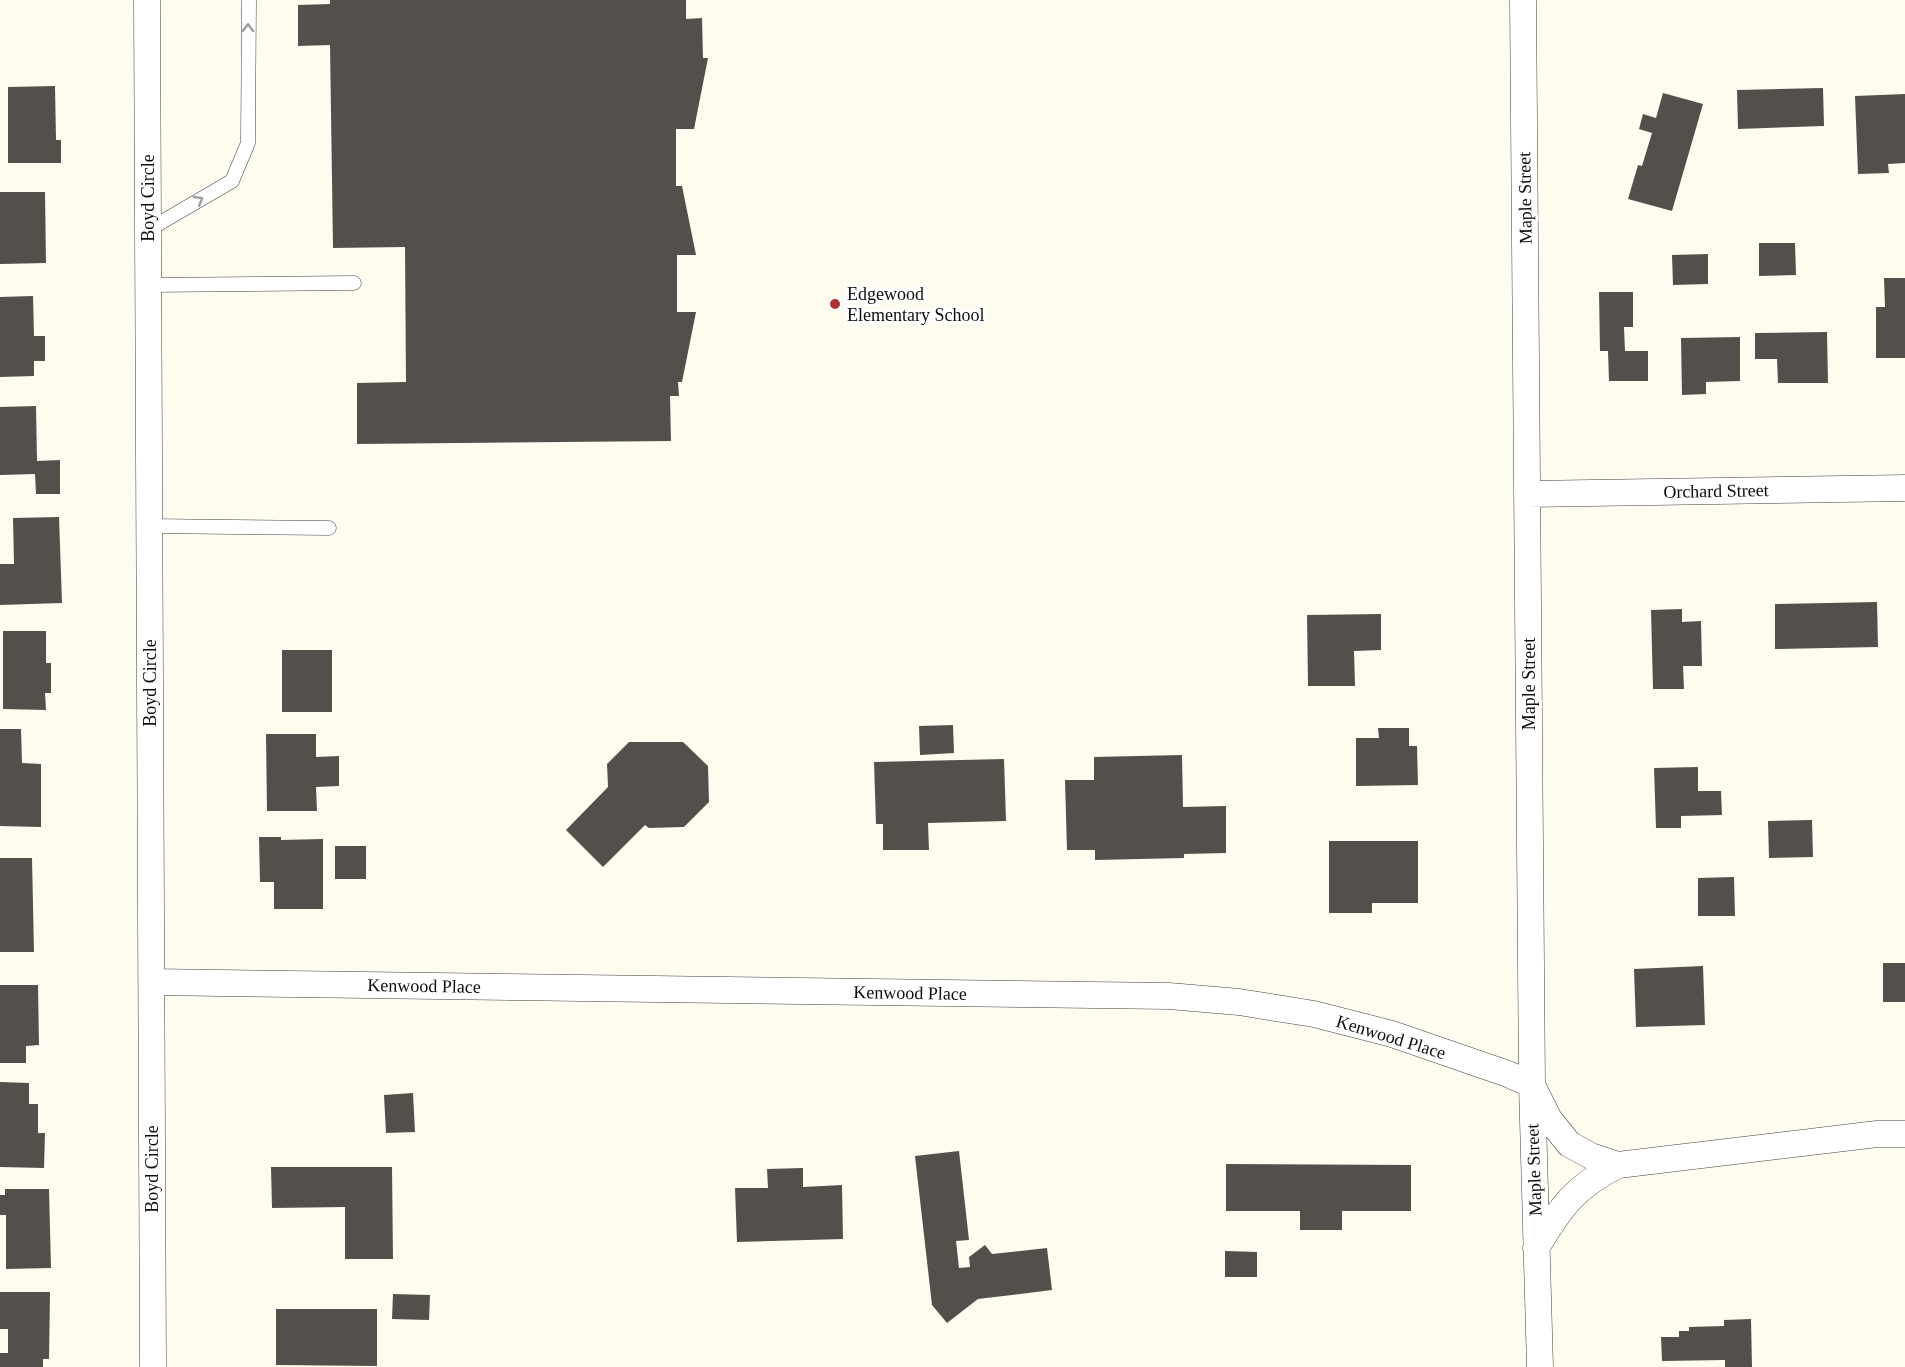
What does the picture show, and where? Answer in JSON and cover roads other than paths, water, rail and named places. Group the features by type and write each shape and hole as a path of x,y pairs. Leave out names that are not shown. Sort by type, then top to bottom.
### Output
{"street":[{"name":"Boyd Circle","path":"147,0 153,1367"},
{"name":"Maple Street","path":"1523,0 1532,1085 1539,1367"},
{"name":"Orchard Street","path":"1528,494 1905,488"},
{"name":"Kenwood Place","path":"152,982 1170,996 1239,1002 1314,1014 1392,1034 1508,1074 1532,1085"},
{"path":"1532,1085 1549,1119 1569,1144 1591,1156 1618,1165"},
{"path":"1536,1248 1555,1216 1575,1193 1594,1177 1618,1165 1877,1134 1905,1134"}],"lane":[{"path":"148,230 232,181 248,143 249,0"},
{"path":"148,285 354,283"},
{"path":"150,526 329,528"}],"place":[{"name":"Edgewood Elementary School","path":"835,304"}]}
